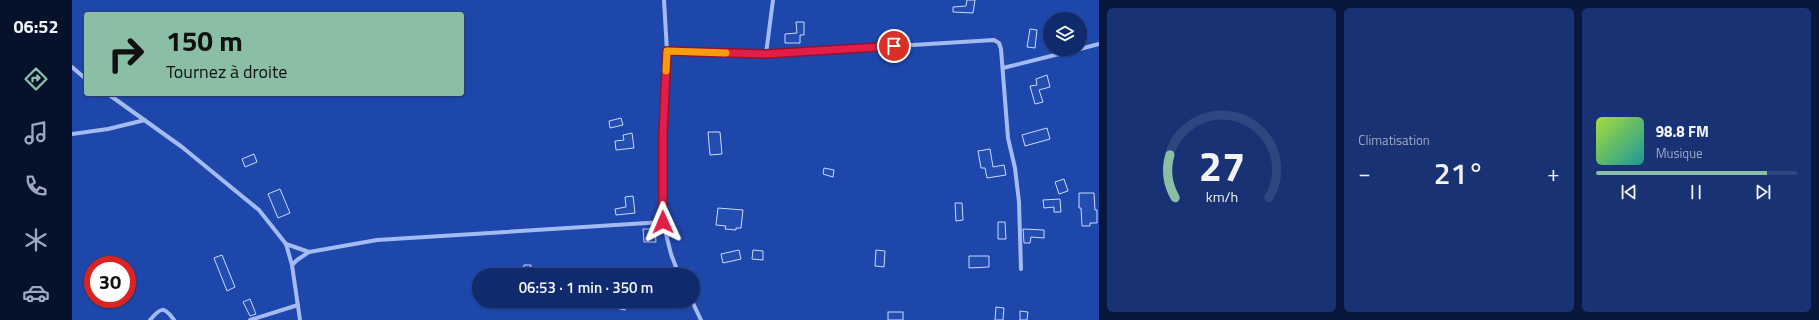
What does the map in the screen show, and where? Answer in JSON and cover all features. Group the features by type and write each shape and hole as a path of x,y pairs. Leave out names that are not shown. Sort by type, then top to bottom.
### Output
{"street":[{"path":"664,0 667,51 663,134 663,222 671,254 676,268"},
{"path":"766,54 773,0"},
{"path":"667,51 766,54 987,39 994,40 999,43 1008,138 1015,168 1019,202 1021,269"},
{"path":"1087,47 1099,44"},
{"path":"1002,68 1051,56"},
{"path":"72,67 84,77"},
{"path":"111,96 182,146 259,210 286,244 292,265 300,320"},
{"path":"72,134 108,129 145,120"},
{"path":"292,265 309,252 377,240 663,222"},
{"path":"286,244 309,252"},
{"path":"250,320 298,305"},
{"path":"695,308 701,320"},
{"path":"150,320 157,311 162,309 167,311 174,320"}],"shaded area":[{"path":"72,0 1099,0 1099,320 72,320"}],"building":[{"path":"967,0 975,0 973,13 953,12 953,7 966,6"},
{"path":"796,22 804,22 804,35 800,35 800,43 785,43 785,34 797,33"},
{"path":"1030,29 1037,30 1035,48 1027,47"},
{"path":"1047,75 1050,87 1039,90 1043,102 1035,104 1030,86 1037,85 1036,79"},
{"path":"621,118 623,125 610,128 609,121"},
{"path":"1047,128 1050,139 1025,146 1022,135"},
{"path":"708,132 720,132 722,154 710,155"},
{"path":"632,133 634,148 616,150 615,141 624,140 623,135"},
{"path":"990,149 993,167 1004,165 1006,175 987,178 985,168 981,168 978,151"},
{"path":"254,154 257,162 245,167 242,159"},
{"path":"824,168 834,170 833,177 823,174"},
{"path":"1064,179 1068,191 1059,194 1055,182"},
{"path":"280,189 290,213 278,218 268,194"},
{"path":"1079,193 1094,193 1095,210 1097,210 1097,223 1090,223 1090,226 1082,226 1081,208 1079,208"},
{"path":"633,196 635,213 616,215 615,209 626,207 625,197"},
{"path":"1060,199 1061,212 1054,212 1054,207 1044,208 1043,200"},
{"path":"955,203 962,203 963,220 956,221"},
{"path":"718,208 743,210 741,228 736,228 736,230 725,229 726,226 716,225"},
{"path":"998,222 1005,222 1006,239 998,239"},
{"path":"643,229 655,229 656,242 644,242"},
{"path":"1023,229 1044,230 1044,238 1031,237 1030,243 1024,243"},
{"path":"739,250 741,259 723,263 721,254"},
{"path":"753,250 763,251 763,260 752,259"},
{"path":"876,250 885,251 884,267 875,266"},
{"path":"222,255 235,287 227,291 214,258"},
{"path":"969,256 989,256 989,267 969,268"},
{"path":"524,265 531,265 531,268 524,268"},
{"path":"250,299 256,314 250,316 243,302"},
{"path":"996,307 1004,308 1003,320 995,320"},
{"path":"1020,311 1028,312 1027,320 1020,320"},
{"path":"888,312 903,312 903,320 888,320"}],"slow traffic":[{"path":"666,71 667,51 726,53"}],"route":[{"path":"663,222 663,134 667,51 766,54 894,46"}]}
